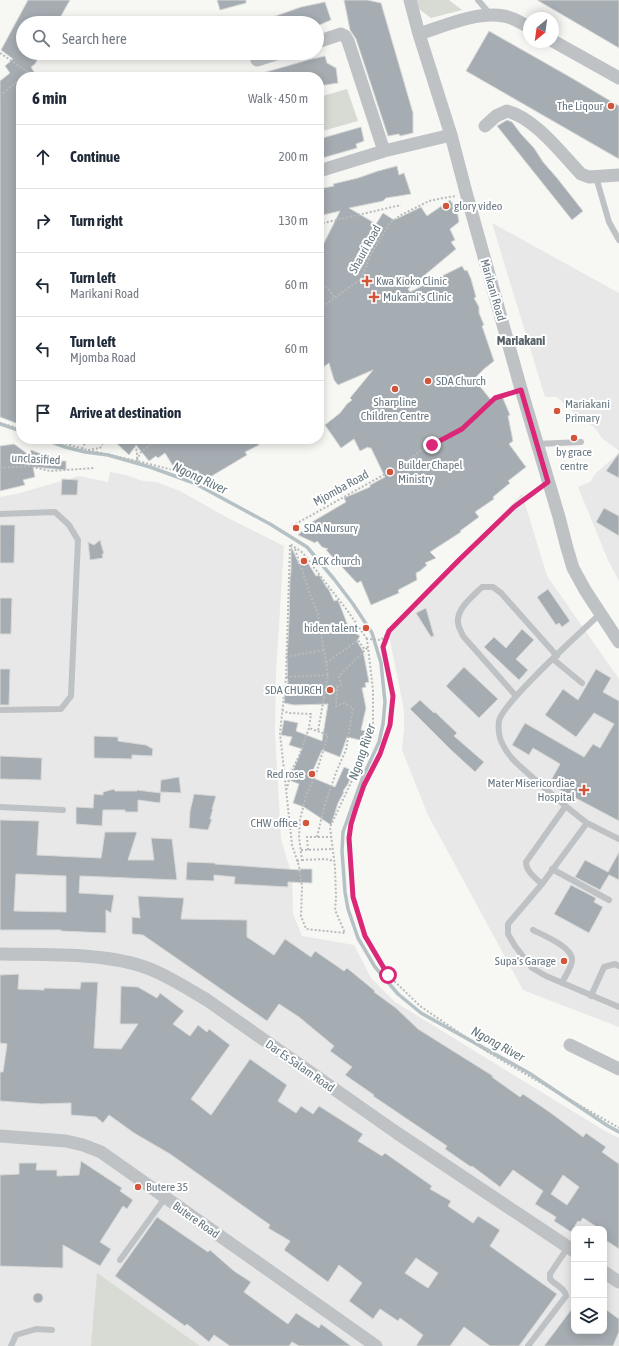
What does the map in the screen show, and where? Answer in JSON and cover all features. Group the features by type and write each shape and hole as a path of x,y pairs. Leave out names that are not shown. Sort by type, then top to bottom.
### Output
{"street":[{"name":"Marikani Road","path":"410,0 420,38 451,135 521,390 573,568 600,614 619,642"},
{"path":"420,38 466,19 480,16 503,15 523,24"},
{"path":"324,40 341,34 346,36 384,151"},
{"path":"559,44 619,78"},
{"path":"485,126 496,116 507,111 515,113 537,129 581,174 589,177 619,175"},
{"path":"324,169 384,151 451,135"},
{"name":"Dar Es Salam Road","path":"0,954 78,956 120,960 149,968 177,982 207,1000 397,1133 571,1249"},
{"path":"570,1045 619,1069"},
{"name":"Butere Road","path":"0,1136 66,1141 83,1145 100,1152 376,1346"},
{"path":"607,1274 619,1282"}],"lane":[{"path":"478,0 492,15"},
{"path":"596,177 608,222 619,240"},
{"path":"537,444 581,442"},
{"path":"0,514 55,512 69,525 78,540 71,696 61,709 0,710"},
{"path":"516,696 463,636 458,626 458,617 462,607 482,587 493,587 501,593 555,658 582,683"},
{"path":"600,614 516,696 502,712 499,720 499,732 502,744 511,758 565,807 587,823 619,839"},
{"path":"0,807 64,810"},
{"path":"542,884 531,873 526,866 526,862 565,807"},
{"path":"587,823 542,884 508,924 508,934 515,946 532,968 590,996 619,1007"},
{"path":"552,869 609,900"},
{"path":"533,930 566,948 572,954 572,960 562,983"},
{"path":"590,996 604,967 615,964 619,966"},
{"path":"120,1260 165,1198"},
{"path":"528,1346 566,1296 565,1293 550,1279 550,1274 571,1249"},
{"path":"11,1346 16,1335 36,1329 52,1330"}],"path":[{"path":"0,53 28,72"},
{"path":"0,96 16,83"},
{"name":"Shauri Road","path":"324,306 361,278 370,256 390,223 401,214 429,201 452,196"},
{"path":"324,223 401,205"},
{"path":"324,286 335,298"},
{"name":"Mjomba Road","path":"292,526 404,463 420,451 462,429 495,398 521,390"},
{"path":"0,423 16,428"},
{"path":"66,444 181,472"},
{"path":"82,449 84,444"},
{"path":"87,450 100,448 102,444"},
{"path":"133,444 137,451 137,461"},
{"path":"137,461 140,453 151,444"},
{"name":"unclasified","path":"0,468 29,466 50,471 95,468"},
{"path":"367,639 381,640 514,507 548,482"},
{"path":"290,544 303,553 347,610 367,639 373,690 373,736 330,827 334,861 336,898 335,910 346,933 306,929 301,916 302,887 292,845 280,733 286,677 290,544"},
{"path":"295,547 318,614 328,675 318,731"},
{"path":"389,631 383,647 393,696 390,725 380,754 362,791 351,824 349,838 353,897 365,936 388,975 420,1006 486,1051 619,1128"},
{"path":"326,663 358,640 365,650"},
{"path":"317,837 325,804 346,750 353,708 344,703 336,706 337,687 341,686 339,676 368,646"},
{"path":"286,657 324,650"},
{"path":"286,677 328,675"},
{"path":"282,710 288,713 311,714 309,728 299,756 290,774 286,792"},
{"path":"302,860 299,837 300,819 307,793 315,777 328,735 309,728"},
{"path":"308,850 307,837 332,837"},
{"path":"301,850 333,849"},
{"path":"297,861 325,859 334,861"}],"shaded area":[{"path":"414,0 449,0 462,10 431,18 416,7"},
{"path":"347,89 358,121 324,131 324,96"},
{"path":"492,223 619,293 619,451 603,439 594,427 575,414 557,397 545,397"},
{"path":"619,453 619,581 608,560 578,487 590,482 595,474"},
{"path":"110,472 126,475 143,481 156,482 180,491 228,518 284,546 276,671 275,734 281,839 292,876 293,914 302,936 354,945 371,978 395,1002 605,1131 619,1138 619,1346 0,1346 0,497 16,494 79,476 108,482"},
{"path":"522,494 547,576 619,679 619,1027 523,990 428,815 402,750 404,710 388,630 441,578"},
{"path":"97,1273 200,1346 91,1346"}],"building":[{"path":"28,0 70,0 61,16 19,16"},
{"path":"217,0 246,0 246,3 220,10"},
{"path":"344,0 367,0 381,3 413,113 413,133 400,136 399,134 388,136 356,39 350,30"},
{"path":"537,0 619,0 619,48 559,12"},
{"path":"325,2 331,20 324,23 324,16 276,16 301,7"},
{"path":"16,22 16,60 37,60 31,67 34,72 16,72 16,423 0,417 0,81 10,73 5,66 13,59 1,50"},
{"path":"489,31 619,106 619,159 466,71"},
{"path":"324,56 327,63 336,68 338,83 324,85 324,72 266,72 308,60 324,60"},
{"path":"507,120 512,122 534,148 543,162 583,211 572,220 497,126"},
{"path":"361,127 364,141 356,144 357,148 324,158 324,138"},
{"path":"397,166 399,175 404,173 411,194 386,198 383,201 349,208 376,224 383,213 394,220 421,207 427,216 450,200 457,210 459,222 450,229 455,240 451,242 456,249 408,289 410,292 462,266 465,271 467,270 476,297 474,298 479,307 479,313 484,325 482,326 494,361 474,379 491,400 502,396 510,415 508,416 513,441 509,444 526,467 508,481 510,483 493,497 494,499 475,512 479,517 460,531 461,532 430,552 436,558 425,563 427,565 416,573 417,580 398,590 399,593 371,605 361,581 357,583 326,550 328,549 322,547 317,541 315,543 298,535 312,522 346,502 344,498 370,487 370,485 385,477 371,448 368,447 360,451 354,439 341,448 325,425 340,413 352,400 350,398 373,370 338,385 334,380 329,363 324,366 324,243 340,211 324,215 324,188"},
{"path":"14,444 29,455 31,450 44,455 41,461 66,461 66,470 33,467 35,477 23,480 25,485 0,491 0,446"},
{"path":"117,444 259,445 245,452 247,455 205,480 197,470 188,478 176,463 173,466 165,453 158,458 156,456 149,461 136,445 129,455"},
{"path":"619,453 619,478 606,471"},
{"path":"62,479 78,480 77,495 61,495"},
{"path":"604,508 619,516 619,536 596,522"},
{"path":"0,525 15,525 14,563 0,563"},
{"path":"100,540 104,554 102,554 103,558 90,560 88,542 94,545"},
{"path":"291,546 299,564 306,560 316,576 319,575 328,588 334,601 338,600 348,626 352,626 353,632 360,636 357,641 363,651 369,682 365,683 366,687 362,688 366,708 361,730 367,731 364,741 347,737 340,757 322,750 311,775 314,776 313,778 335,787 344,767 353,771 338,803 331,825 304,807 293,803 299,784 289,780 302,749 289,745 292,737 281,735 284,720 298,723 296,731 322,741 328,704 294,705 284,703 285,692 288,692 287,658"},
{"path":"548,589 570,621 562,627 559,623 556,625 537,597"},
{"path":"0,598 12,598 11,634 0,634"},
{"path":"426,608 434,636 431,637 416,613"},
{"path":"522,629 534,640 516,659 528,670 519,680 484,647 494,637 506,648"},
{"path":"464,667 498,699 479,718 446,686"},
{"path":"0,669 10,669 9,705 0,705"},
{"path":"596,669 611,678 603,692 619,701 619,821 549,784 560,764 533,748 529,755 512,745 525,723 584,757 593,744 600,748 614,724 594,713 576,737 545,715 563,689 578,700"},
{"path":"420,700 457,733 454,736 484,762 475,772 410,709"},
{"path":"94,736 118,737 118,741 146,745 153,749 152,756 132,755 132,759 94,758"},
{"path":"0,756 42,758 41,780 0,779"},
{"path":"179,777 181,793 160,792 161,780"},
{"path":"114,789 115,791 137,790 161,793 160,803 138,800 138,812 125,812 125,810 103,810 102,826 76,824 76,807 93,808 94,794 103,795 103,792"},
{"path":"194,794 216,796 210,819 212,819 208,830 189,828 190,811"},
{"path":"0,820 39,821 37,855 101,858 105,832 137,832 128,860 154,860 151,838 172,839 177,880 80,876 79,893 114,895 111,913 106,910 106,933 61,930 0,930","holes":["16,874 66,876 66,912 14,911"]},
{"path":"619,852 619,880 609,875 600,890 575,877 585,860 608,872"},
{"path":"187,862 301,870 300,869 312,869 312,883 288,882 288,887 234,884 235,877 214,875 214,881 186,880"},
{"path":"571,885 596,898 594,902 603,907 589,933 554,914"},
{"path":"138,896 184,898 181,919 247,920 247,937 274,955 285,939 311,957 315,951 344,971 347,968 375,991 374,992 396,1008 418,1029 493,1076 492,1077 520,1097 523,1094 583,1137 586,1133 606,1147 602,1152 619,1164 619,1249 607,1241 607,1226 595,1226 583,1218 580,1222 578,1221 575,1226 571,1226 571,1232 554,1221 556,1217 535,1204 543,1191 513,1170 500,1187 472,1166 471,1167 445,1149 447,1146 373,1096 374,1095 345,1075 352,1067 330,1051 334,1046 299,1017 279,1004 267,1021 143,935 132,934 132,917 140,918","holes":["563,1175 579,1187 567,1205 551,1194"]},
{"path":"19,974 18,989 80,989 81,982 98,982 94,1048 121,1049 138,1024 120,1024 121,986 138,987 157,998 160,993 184,1011 173,1024 190,1036 198,1025 207,1032 209,1029 230,1045 191,1099 211,1115 250,1059 287,1085 278,1101 296,1113 301,1106 313,1114 319,1106 363,1134 358,1141 382,1156 385,1153 432,1186 430,1189 451,1201 448,1206 473,1223 478,1216 500,1230 490,1246 557,1294 519,1346 490,1346 464,1327 450,1346 416,1346 423,1335 400,1318 398,1321 380,1309 373,1319 349,1301 362,1283 339,1265 328,1282 284,1250 290,1241 268,1228 270,1225 170,1154 134,1133 109,1115 103,1123 96,1117 71,1115 71,1103 41,1104 0,1101 0,1072 3,1072 7,1044 0,1043 0,975","holes":["416,1258 438,1273 428,1288 405,1273"]},
{"path":"81,1161 122,1188 120,1191 133,1200 127,1209 123,1206 100,1242 111,1249 100,1266 63,1245 63,1268 0,1266 0,1175 19,1174 19,1163 37,1163 36,1170 57,1170 57,1176 79,1175"},
{"path":"157,1217 208,1252 210,1250 234,1271 251,1282 244,1292 288,1324 296,1313 319,1328 321,1324 351,1346 299,1346 292,1342 289,1346 230,1346 214,1335 209,1342 187,1324 185,1326 115,1276"},
{"path":"36,1293 40,1293 43,1298 40,1303 36,1303 33,1300 33,1296"},
{"path":"571,1310 571,1334 607,1334 607,1310 619,1319 619,1332 613,1346 544,1346"}],"waterway":[{"name":"Ngong River","path":"0,424 16,429"},
{"name":"Ngong River","path":"57,444 85,452 108,455 150,467 194,483 270,524 307,547 334,579 372,633 381,663 385,702 383,724 379,742 362,779 343,832 342,851 345,892 348,909 358,938 375,967 398,994 421,1013 529,1073 619,1132"}],"place":[{"name":"The Liqour","path":"611,106"},
{"name":"glory video","path":"446,206"},
{"name":"Kwa Kioko Clinic","path":"367,281"},
{"name":"Mukami's Clinic","path":"374,297"},
{"name":"SDA Church","path":"428,381"},
{"name":"Sharpline Children Centre","path":"395,389"},
{"name":"Mariakani Primary","path":"557,411"},
{"name":"by grace centre","path":"574,438"},
{"name":"Builder Chapel Ministry","path":"390,472"},
{"name":"SDA Nursury","path":"296,528"},
{"name":"ACK church","path":"304,561"},
{"name":"hiden talent","path":"366,628"},
{"name":"SDA CHURCH","path":"330,690"},
{"name":"Red rose","path":"312,774"},
{"name":"Mater Misericordiae Hospital","path":"584,790"},
{"name":"CHW office","path":"306,823"},
{"name":"Supa's Garage","path":"564,961"},
{"name":"Butere 35","path":"138,1187"}],"district":[{"name":"Mariakani","path":"521,340"}],"route":[{"path":"388,975 365,936 353,897 349,838 351,824 364,785 380,754 390,725 393,696 383,647 389,631 425,594 514,507 548,482 521,390 495,398 462,429 432,445"}]}
